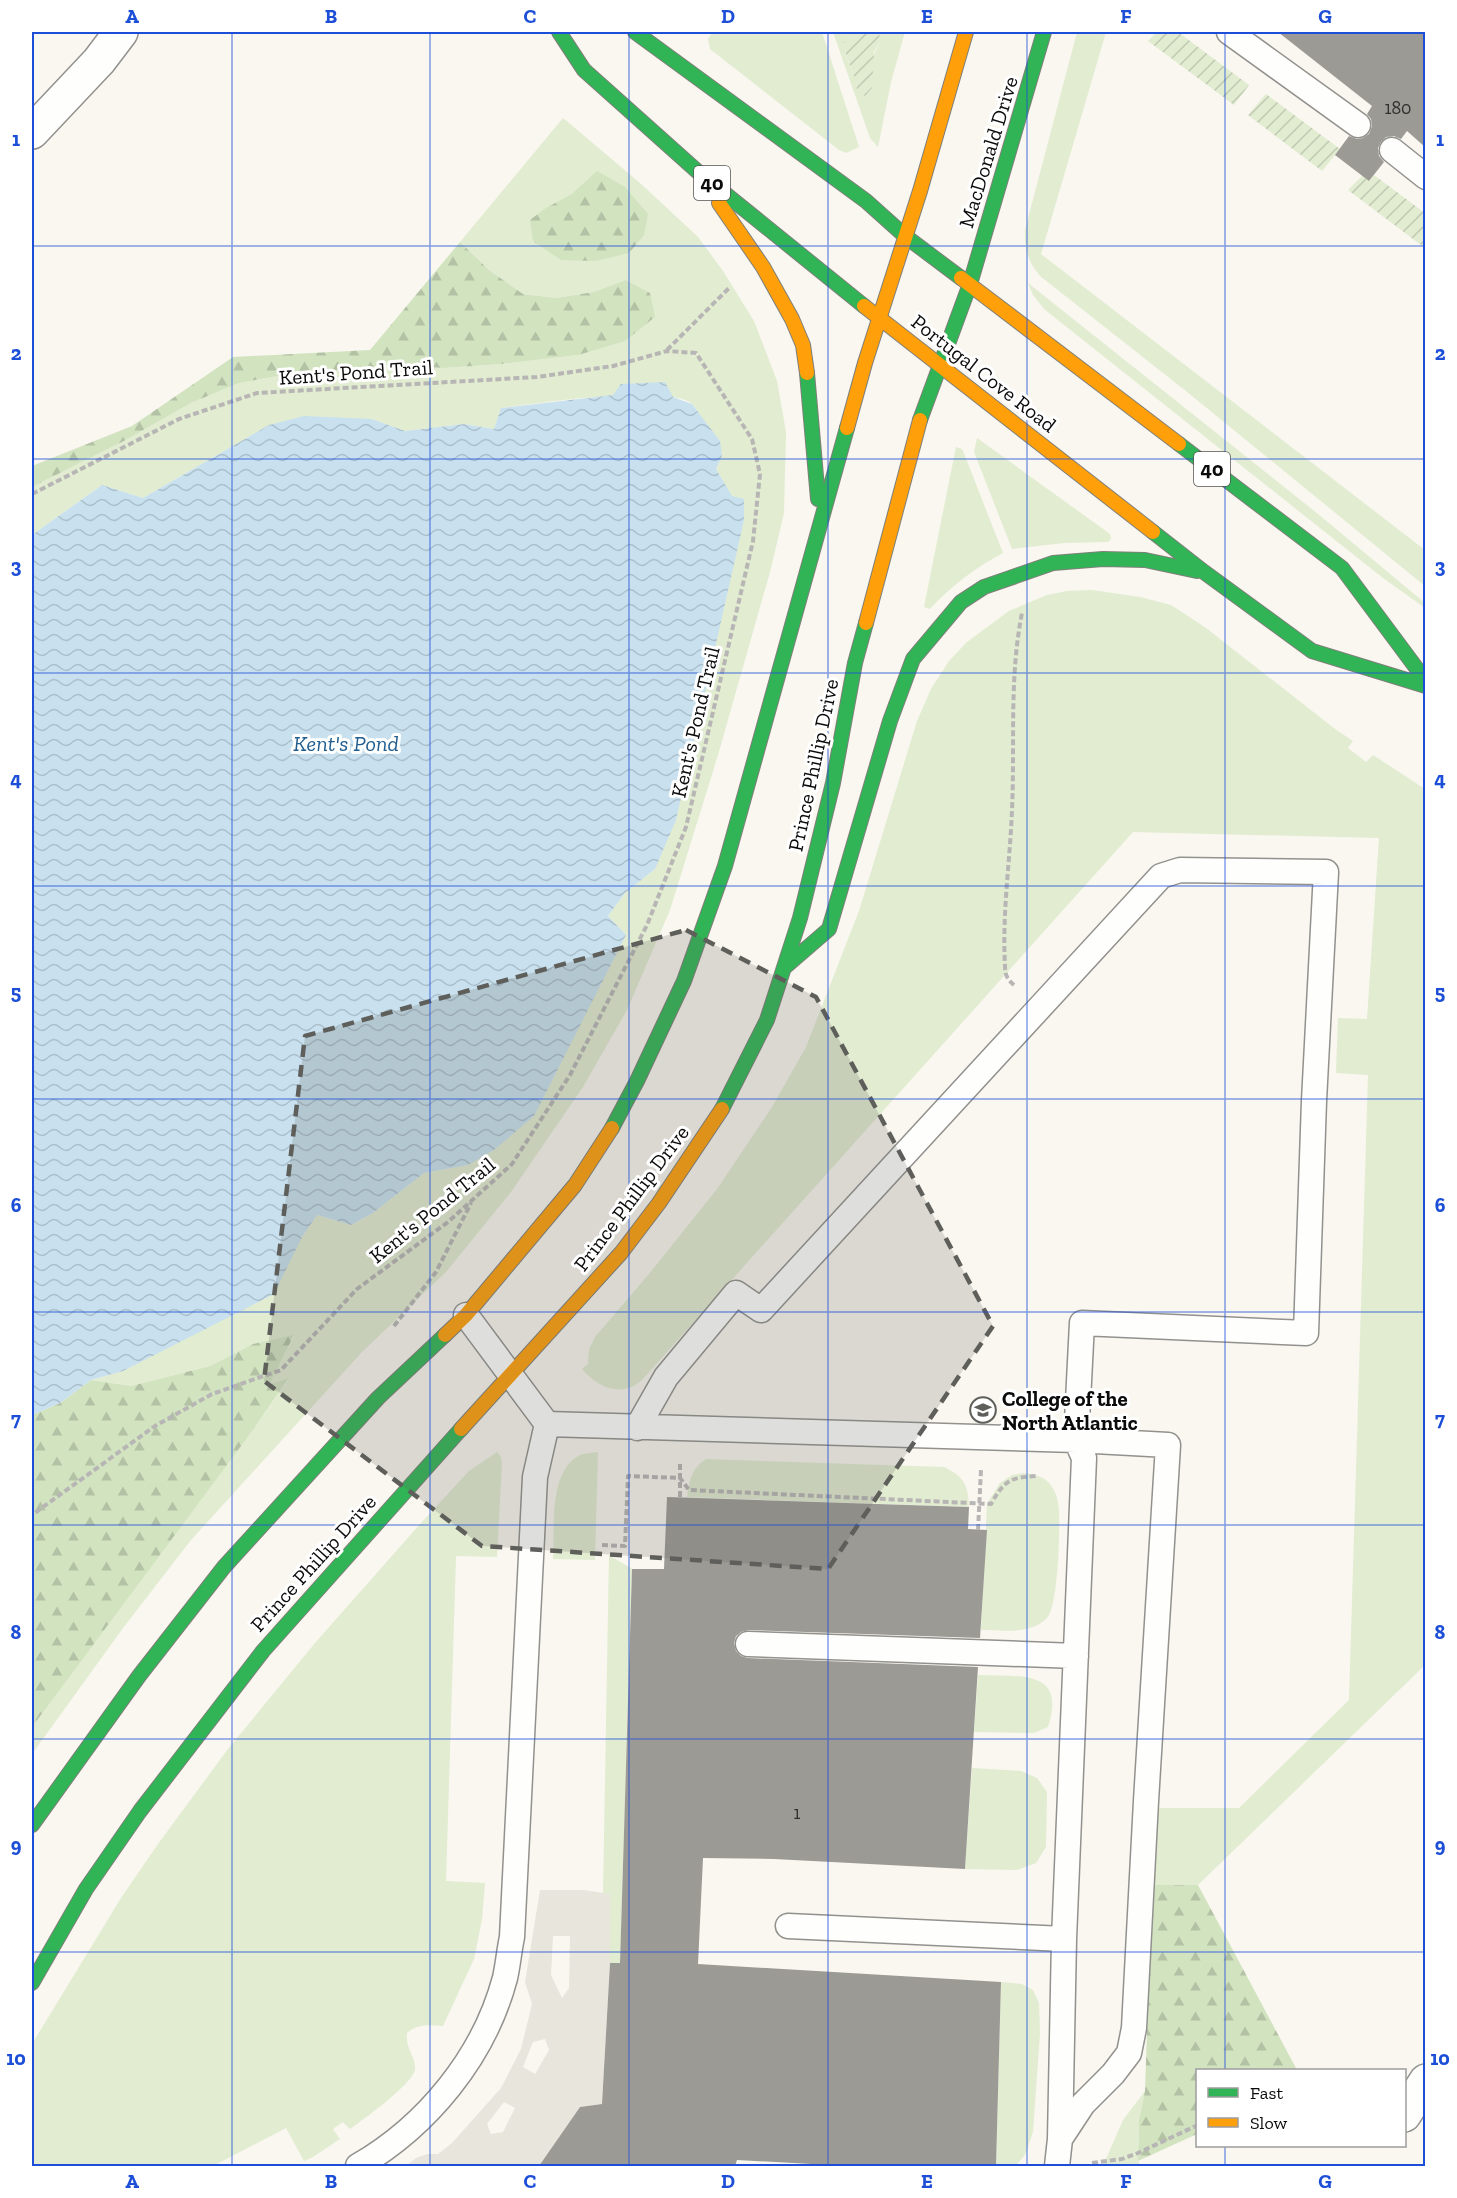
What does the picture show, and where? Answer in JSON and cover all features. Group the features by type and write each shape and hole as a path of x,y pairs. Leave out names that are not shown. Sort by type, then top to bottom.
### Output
{"main road":[{"name":"Portugal Cove Road","path":"559,32 584,70 697,171 1204,572 1312,651 1425,686"},
{"name":"40","path":"635,32 866,201 905,236 1342,568 1425,681"},
{"path":"32,1825 139,1676 224,1567 378,1398 466,1315 575,1185 610,1131 637,1081 684,981 703,932 743,808 865,363 966,32"},
{"name":"MacDonald Drive","path":"970,284 1044,32"},
{"path":"697,171 764,267 803,345 810,400 819,525"},
{"name":"Prince Phillip Drive","path":"32,1983 86,1889 140,1811 243,1676 345,1557 621,1253 697,1148 729,1098 767,1020 800,918 831,794 855,663 924,406 970,284"},
{"path":"785,967 829,929 890,721 913,659 961,602 984,587 1053,563 1103,559 1145,560 1204,572"}],"street":[{"path":"32,132 99,61 121,32"},
{"path":"1406,2112 1425,2081"}],"lane":[{"path":"1229,32 1358,125"},
{"path":"1392,150 1425,177"},
{"path":"637,1428 666,1377 736,1293 761,1310 1161,876 1180,870 1326,872 1314,1101 1306,1333 1082,1323 1076,1440 1084,1458 1064,1940 1060,2139 1057,2164"},
{"path":"358,2166 384,2151 411,2129 430,2110 456,2077 478,2043 496,2004 505,1977 512,1937 535,1477 547,1424 466,1315"},
{"path":"547,1424 1076,1440 1168,1445 1134,2028 1130,2053 1083,2104 1060,2139"},
{"path":"748,1644 1076,1656"},
{"path":"788,1926 1064,1940"}],"path":[{"path":"667,351 731,286"},
{"name":"Kent's Pond Trail","path":"32,494 179,419 257,393 537,377 613,366 667,351 696,353 752,439 760,474 753,541 686,827 647,925 570,1075 512,1164 448,1222 357,1289 281,1370 212,1394 155,1426 32,1515"},
{"path":"1023,606 1017,639 1013,704 1012,808 1005,920 1005,968 1007,979 1038,1007"},
{"path":"393,1328 436,1272 473,1199"},
{"path":"978,1530 982,1438"},
{"path":"602,1545 626,1546 628,1476 680,1478 690,1490 991,1504 1002,1485 1012,1479 1041,1476"},
{"path":"680,1478 680,1497"},
{"path":"1057,2164 1122,2159 1196,2125"}],"highlighted area":[{"path":"686,930 816,997 993,1326 828,1569 482,1546 264,1381 305,1036"}],"green space":[{"path":"720,32 822,32 859,147 846,153 839,150 710,49 708,39 711,34"},
{"path":"833,32 871,32 851,39 845,53 856,81 857,91 880,42 877,32 905,32 891,82 878,147 870,138"},
{"path":"871,32 879,32 880,42 874,52 872,88 865,96 857,91 843,42"},
{"path":"1077,32 1106,32 1041,254 1425,550 1425,586 1186,391 1040,276 1032,265 1026,249 1025,230"},
{"path":"1157,32 1178,32 1249,85 1234,105 1148,41"},
{"path":"1266,94 1340,149 1322,171 1248,115"},
{"path":"563,118 640,183 698,237 723,271 754,321 777,381 786,432 784,513 770,572 718,755 670,910 627,1010 583,1087 511,1192 446,1272 362,1352 191,1540 123,1628 32,1754 32,1727 40,1713 289,1379 268,1386 294,1336 253,1344 210,1366 131,1386 91,1380 123,1371 302,1237 317,1215 351,1225 373,1213 424,1173 468,1165 608,916 625,893 655,869 732,497 716,469 722,456 695,408 692,404 678,398 657,395 570,399 501,408 494,429 464,424 405,431 372,419 269,425 143,498 102,485 32,535 32,487 124,441 191,403 239,383 284,375 393,365 444,368 578,355 625,280 594,292 556,298 523,294 489,270 460,242"},
{"path":"597,171 625,187 648,214 644,235 629,253 596,261 561,260 533,241 530,220 572,194"},
{"path":"1374,175 1425,213 1425,248 1348,190 1362,176 1370,181"},
{"path":"460,242 489,270 523,294 556,298 594,292 625,280 650,293 655,317 625,341 578,355 444,368 393,365 284,375 239,383 191,403 124,441 32,487 32,466 132,426 233,357 370,350"},
{"path":"1028,283 1318,514 1425,603 1425,608 1383,578 1044,309 1033,295"},
{"path":"977,438 1110,534 1111,539 1108,542 1064,543 1012,549 974,452"},
{"path":"956,447 962,449 1003,553 964,578 930,609 924,607"},
{"path":"1092,590 1140,597 1171,605 1206,628 1353,741 1348,748 1366,762 1373,755 1425,789 1425,1665 1198,1885 1152,1885 1155,1808 1239,1808 1349,1700 1368,1075 1336,1073 1338,1018 1367,1019 1379,838 1133,832 642,1380 626,1389 610,1388 595,1381 582,1369 588,1364 589,1349 595,1337 717,1189 772,1107 806,1047 859,911 917,721 931,689 949,661 967,642 1009,611 1047,595"},
{"path":"294,1335 269,1385 289,1378 250,1434 32,1727 32,1415 60,1403 91,1380 131,1386 210,1366 253,1344"},
{"path":"497,1452 502,1463 497,1557 456,1556 446,1881 485,1883 482,1919 474,1959 443,2026 429,2025 407,2033 415,2065 412,2075 387,2101 350,2129 343,2122 333,2129 340,2139 304,2161 286,2128 213,2166 32,2166 32,2044 121,1898 228,1749 315,1643 469,1471"},
{"path":"598,1452 595,1560 553,1559 555,1501 563,1474 570,1463 580,1455"},
{"path":"706,1459 944,1467 964,1482 969,1507 687,1497 692,1475"},
{"path":"1024,1473 1046,1480 1054,1490 1058,1503 1058,1568 1051,1611 1047,1618 1033,1627 1007,1631 981,1630 987,1504 1000,1483 1012,1475"},
{"path":"609,1555 632,1569 620,1963 610,1963 610,1894 603,1894"},
{"path":"978,1675 1023,1677 1045,1685 1051,1694 1052,1708 1048,1727 1034,1733 974,1732"},
{"path":"972,1768 1021,1771 1037,1778 1047,1792 1046,1847 1036,1863 1017,1870 965,1869"},
{"path":"1152,1885 1198,1885 1296,2069 1196,2069 1196,2134 1138,2161 1139,2120 1145,2091"},
{"path":"1001,1982 1022,1984 1033,1990 1039,2003 1040,2033 1033,2132 1025,2155 1015,2166 996,2166"},
{"path":"1145,2091 1139,2120 1138,2161 1141,2166 1103,2166 1123,2120"}],"shaded area":[{"path":"540,1890 584,1890 610,1894 610,1963 602,2104 580,2107 539,2166 406,2166 416,2158 427,2154 438,2154 452,2143 501,2088 521,2049 532,2004 525,1982","holes":["553,1936 570,1936 569,1988 562,1998 551,1975","545,2039 549,2050 535,2074 523,2067 533,2042","504,2102 515,2108 503,2132 491,2134 487,2124"]}],"water":[{"name":"Kent's Pond","path":"665,382 673,397 692,404 720,441 722,456 716,469 732,496 744,499 744,520 676,820 655,869 625,893 608,916 626,935 534,1116 494,1150 468,1165 424,1173 373,1213 351,1225 317,1215 302,1237 274,1294 123,1371 91,1380 60,1403 32,1415 32,535 102,485 143,498 269,425 304,416 372,419 405,431 464,424 494,429 501,408 613,395 621,384"}],"building":[{"path":"1278,32 1425,32 1425,147 1407,131 1401,139 1394,136 1386,137 1378,148 1379,156 1384,162 1369,181 1335,155 1349,136 1357,139 1369,134 1372,126 1367,114 1372,106"},
{"path":"667,1497 969,1507 968,1529 987,1530 980,1638 749,1630 736,1636 734,1643 736,1651 747,1658 978,1667 965,1869 774,1859 703,1858 698,1964 1001,1982 996,2166 847,2166 737,2160 735,2166 539,2166 580,2107 602,2104 610,1963 620,1963 632,1569 664,1569"}],"traffic: fast":[{"path":"559,32 584,70 697,171 864,306"},
{"path":"635,32 866,201 905,236 961,278"},
{"path":"920,420 970,284 1044,32"},
{"path":"807,373 818,499"},
{"path":"612,1128 684,981 725,866 847,428"},
{"path":"1179,444 1342,568 1426,681"},
{"path":"1153,532 1312,651 1426,686"},
{"path":"785,967 829,929 890,721 913,659 961,602 984,587 1053,563 1103,559 1145,560 1197,571"},
{"path":"722,1109 767,1020 800,918 833,783 855,663 866,623"},
{"path":"32,1825 139,1676 224,1567 378,1398 445,1335"},
{"path":"32,1983 86,1889 140,1811 263,1651 461,1429"}],"traffic: slow":[{"path":"847,428 966,32"},
{"path":"719,203 763,267 792,319 803,345 807,373"},
{"path":"961,278 1179,444"},
{"path":"864,306 1153,532"},
{"path":"866,623 920,420"},
{"path":"461,1429 621,1253 659,1203 722,1109"},
{"path":"445,1335 466,1315 575,1185 612,1128"}],"place":[{"name":"College of the North Atlantic","path":"983,1410"}]}
